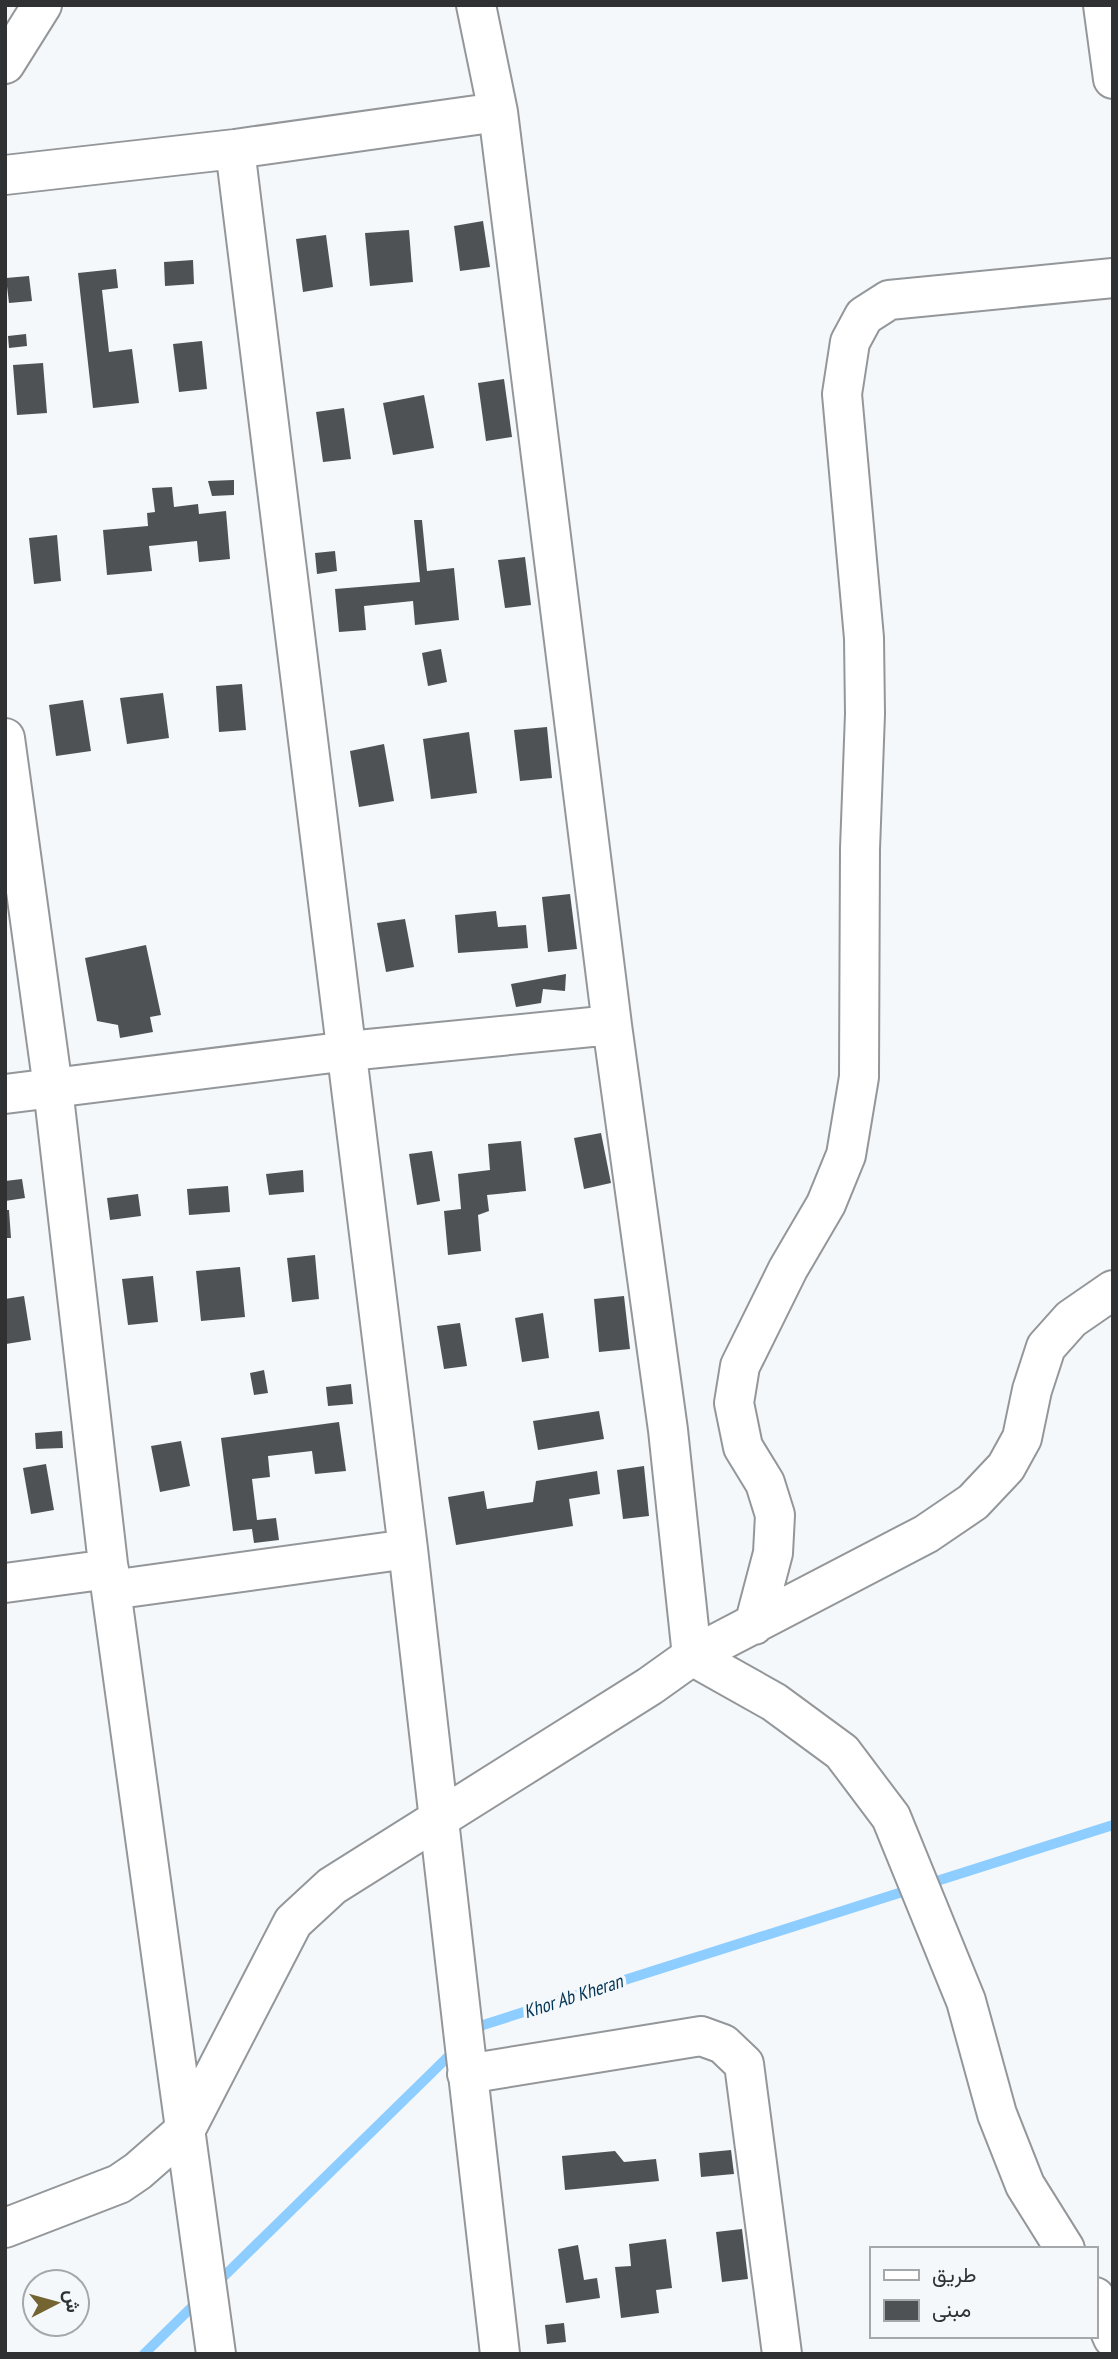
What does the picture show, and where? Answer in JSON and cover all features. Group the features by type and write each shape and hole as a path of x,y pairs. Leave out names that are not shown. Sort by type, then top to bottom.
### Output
{"street":[{"path":"5,64 42,5"},
{"path":"476,5 498,112 612,1025 669,1443 692,1656"},
{"path":"1103,5 1113,79"},
{"path":"5,175 235,149 498,112"},
{"path":"235,149 408,1549 500,2354"},
{"path":"754,1625 773,1553 775,1516 765,1483 743,1447 734,1403 740,1366 788,1269 826,1203 846,1155 859,1077 860,849 865,713 864,638 842,394 850,342 864,316 889,300 1113,278"},
{"path":"5,738 53,1088 110,1580 216,2354"},
{"path":"5,1094 348,1051 612,1025"},
{"path":"5,2228 119,2184 186,2129 293,1922 332,1886 650,1686 692,1656 926,1534 973,1502 1006,1467 1022,1438 1032,1390 1046,1348 1071,1319 1113,1290"},
{"path":"5,1583 110,1580 408,1549"},
{"path":"692,1656 775,1702 842,1752 891,1817 966,2001 997,2115 1025,2185 1064,2247"},
{"path":"467,2074 701,2036 723,2043 744,2064 782,2354"},
{"path":"1097,2302 1113,2338"}],"building":[{"path":"483,221 490,267 460,271 454,226"},
{"path":"409,230 413,282 370,286 365,233"},
{"path":"326,235 333,287 303,292 296,239"},
{"path":"193,260 194,284 165,286 164,262"},
{"path":"116,269 118,288 102,290 109,352 132,349 139,403 93,408 78,273"},
{"path":"29,276 32,301 9,303 6,278"},
{"path":"26,334 27,346 9,348 8,336"},
{"path":"202,341 207,389 179,392 173,344"},
{"path":"43,363 47,413 17,415 13,365"},
{"path":"504,379 512,437 486,441 478,383"},
{"path":"424,395 434,448 393,455 383,403"},
{"path":"344,408 351,459 323,462 316,412"},
{"path":"234,480 234,495 212,496 208,481"},
{"path":"172,487 174,507 198,504 199,514 226,511 230,559 199,562 197,541 149,546 152,571 107,575 103,530 148,526 147,513 155,512 152,488"},
{"path":"414,520 422,520 427,571 454,568 459,620 415,625 413,601 364,606 366,630 339,632 335,589 420,582"},
{"path":"57,535 61,581 34,584 29,538"},
{"path":"335,551 337,571 317,574 315,553"},
{"path":"525,557 531,605 505,608 498,560"},
{"path":"441,649 447,682 428,686 422,653"},
{"path":"242,684 246,730 219,732 216,686"},
{"path":"163,693 169,738 127,744 120,698"},
{"path":"83,700 91,751 56,756 49,705"},
{"path":"547,727 552,778 520,781 514,730"},
{"path":"469,732 477,793 431,799 423,739"},
{"path":"384,744 394,801 359,807 350,751"},
{"path":"570,894 577,949 548,952 542,897"},
{"path":"496,911 498,927 526,925 528,948 458,953 455,915"},
{"path":"405,919 414,967 386,972 377,923"},
{"path":"146,945 161,1015 150,1017 153,1032 120,1038 118,1025 97,1021 85,958"},
{"path":"566,974 565,991 543,989 541,1003 516,1007 511,984"},
{"path":"601,1133 611,1183 584,1189 574,1138"},
{"path":"521,1141 526,1191 487,1195 489,1211 478,1215 481,1251 448,1255 444,1211 461,1209 458,1174 490,1170 488,1144"},
{"path":"432,1151 440,1201 417,1205 409,1154"},
{"path":"303,1170 304,1192 269,1195 266,1174"},
{"path":"22,1179 25,1198 5,1201 5,1181"},
{"path":"228,1186 230,1212 189,1215 187,1189"},
{"path":"138,1194 141,1216 110,1220 107,1198"},
{"path":"5,1210 9,1210 11,1238 5,1238"},
{"path":"315,1255 319,1299 292,1302 287,1258"},
{"path":"240,1267 245,1317 201,1321 196,1271"},
{"path":"153,1276 158,1322 128,1325 122,1279"},
{"path":"24,1296 31,1340 6,1344 5,1299"},
{"path":"624,1296 630,1349 599,1352 594,1299"},
{"path":"543,1313 549,1358 522,1362 515,1318"},
{"path":"460,1323 467,1366 444,1369 437,1326"},
{"path":"264,1370 268,1393 254,1395 250,1373"},
{"path":"351,1384 353,1404 328,1406 326,1387"},
{"path":"599,1411 604,1439 538,1450 533,1421"},
{"path":"339,1422 346,1471 315,1474 312,1451 268,1456 270,1477 252,1479 257,1520 276,1518 279,1540 254,1543 252,1529 233,1531 221,1438"},
{"path":"62,1431 63,1448 36,1449 35,1433"},
{"path":"181,1441 190,1486 160,1492 151,1446"},
{"path":"46,1464 54,1510 31,1514 23,1468"},
{"path":"644,1466 649,1516 623,1519 617,1470"},
{"path":"597,1471 600,1494 569,1499 573,1526 456,1545 448,1497 484,1491 487,1509 533,1502 536,1481"},
{"path":"731,2150 734,2174 701,2177 699,2153"},
{"path":"615,2151 624,2162 656,2159 659,2181 565,2190 562,2156"},
{"path":"742,2229 748,2279 722,2282 716,2232"},
{"path":"666,2239 672,2288 656,2290 659,2313 621,2318 615,2267 631,2266 629,2244"},
{"path":"578,2245 584,2280 597,2278 600,2298 566,2303 558,2249"},
{"path":"564,2323 566,2342 547,2344 545,2325"}],"waterway":[{"name":"Khor Ab Kheran","path":"471,2034 480,2026 1113,1825"},
{"name":"Khor Ab Kheran","path":"216,2284 457,2048"},
{"name":"Khor Ab Kheran","path":"144,2354 199,2300"}]}
